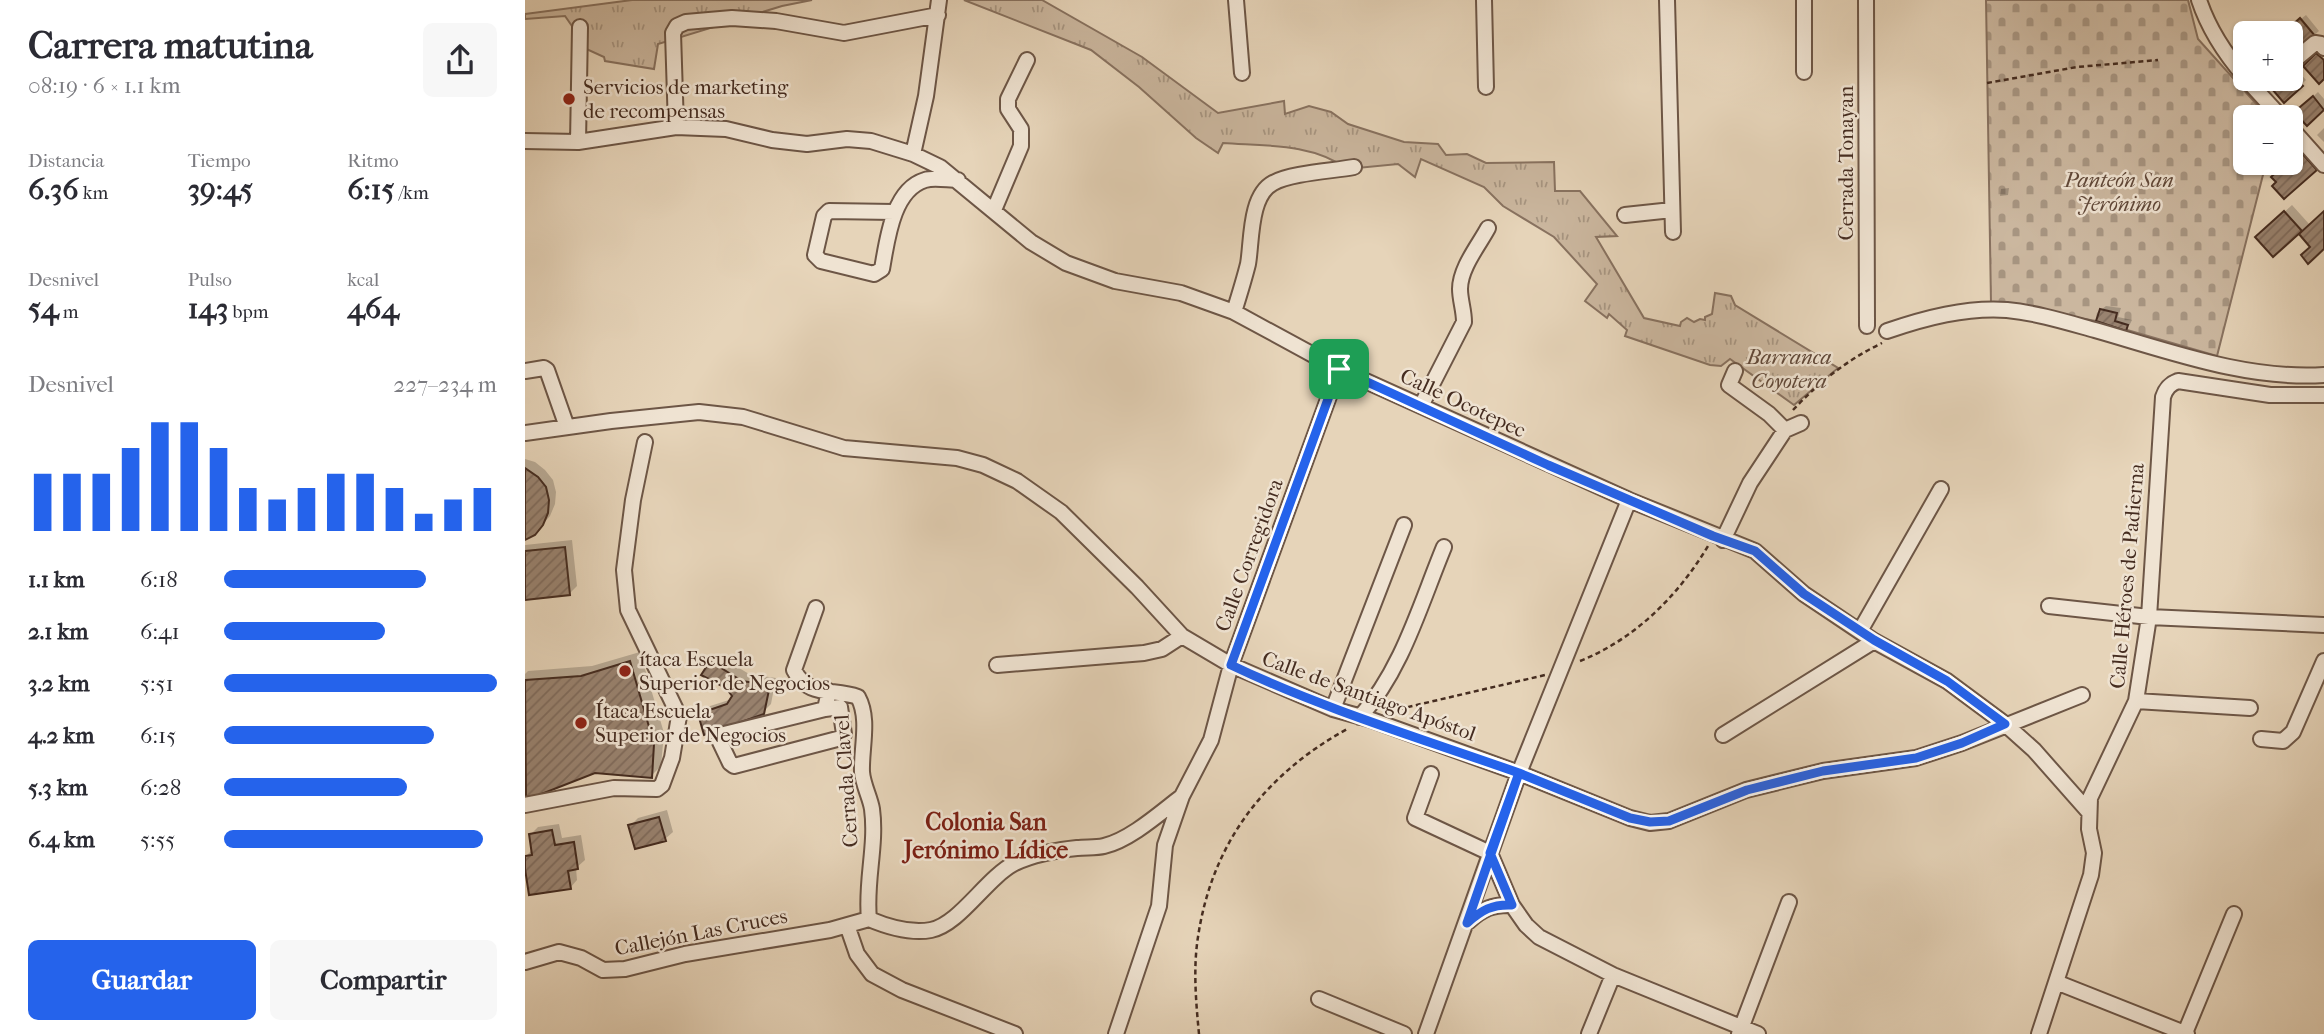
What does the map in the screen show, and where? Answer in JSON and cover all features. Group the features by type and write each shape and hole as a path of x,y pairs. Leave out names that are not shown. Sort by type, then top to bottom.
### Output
{"street":[{"path":"1236,0 1242,73"},
{"path":"1484,0 1486,87"},
{"path":"1667,0 1673,232"},
{"path":"1804,0 1804,72"},
{"name":"Cerrada Tonayan","path":"1866,0 1867,326"},
{"path":"2199,0 2206,19 2233,64"},
{"path":"676,127 673,33 677,26 686,22 732,18 776,21 844,33 938,7 926,96 913,154"},
{"path":"578,142 580,27"},
{"path":"2303,53 2315,43 2324,48"},
{"path":"994,210 1021,146 1021,129 1008,109 1008,99 1027,60"},
{"path":"2258,91 2270,105"},
{"name":"Calle Ocotepec","path":"525,141 578,142 676,127 726,130 807,144 846,139 871,141 913,154 940,167 1031,242 1066,263 1115,281 1181,293 1234,312 1339,369 1716,542 1755,551 1804,594 1874,640 1947,681 2005,724 2035,750 2088,811"},
{"path":"2303,141 2323,163"},
{"path":"1234,312 1248,264 1254,212 1263,192 1271,184 1285,178 1354,167"},
{"path":"894,212 829,211 824,216 815,255 821,261 874,274 879,272 882,269 894,212 914,185 926,179 958,180"},
{"path":"1625,215 1672,210"},
{"path":"1421,406 1464,322 1465,308 1460,290 1463,275 1488,228"},
{"path":"1889,335 1946,314 2007,310 2064,321 2218,364 2272,374 2324,375"},
{"path":"525,371 544,368 547,370 567,427"},
{"name":"Calle Corregidora","path":"1116,1034 1159,906 1165,845 1182,796 1211,740 1231,665 1339,369"},
{"path":"1735,371 1729,385 1769,414 1785,430"},
{"name":"Calle Héroes de Padierna","path":"2039,1034 2091,875 2094,853 2088,811 2094,786 2136,701 2149,617 2163,397 2170,384 2178,381 2270,395 2324,396"},
{"name":"Calle de Santiago Apóstol","path":"525,433 699,412 743,417 843,448 957,458 983,465 1017,481 1061,512 1182,636 1231,665 1358,721 1519,773 1630,818 1650,822 1669,821 1747,790 1823,771 1916,758 1962,743 2082,695"},
{"path":"1716,542 1750,483 1796,418"},
{"path":"525,805 614,788 657,789 662,785 672,758 679,716 628,610 624,570 633,500 645,442"},
{"path":"1860,631 1941,489"},
{"path":"1426,1034 1519,773 1629,500"},
{"path":"1333,709 1404,525"},
{"path":"1358,721 1380,695 1395,666 1444,547"},
{"path":"2049,606 2149,617 2324,625"},
{"name":"Cerrada Clavel","path":"815,608 794,670 800,682 810,689 844,692 858,697 865,708 862,775 872,810 872,862 867,895 869,919"},
{"path":"997,665 1144,653 1162,649 1182,636"},
{"path":"1723,735 1874,640"},
{"path":"2261,739 2283,741 2293,733 2324,661"},
{"path":"825,709 829,691"},
{"path":"2136,701 2250,708"},
{"path":"840,706 844,734 841,738 734,766 719,740 720,735 825,709 840,706"},
{"path":"1431,774 1415,818 1490,853 1512,905 1526,925 1539,937 1613,975 1740,1031 1758,1034"},
{"path":"869,919 888,927 933,929 957,915 988,883 1014,864 1040,854 1105,846 1145,826 1182,796"},
{"path":"1740,1031 1789,902"},
{"path":"1467,923 1481,911 1497,904 1512,905"},
{"path":"2056,982 2186,1034 2234,914"},
{"name":"Callejón Las Cruces","path":"525,962 559,953 581,958 603,970 625,969 685,954 750,945 869,919"},
{"path":"847,925 857,954 872,974 902,990 1015,1034"},
{"path":"1589,1034 1613,975"},
{"path":"1319,999 1404,1034"}],"path":[{"path":"1987,83 2077,67 2158,60"},
{"path":"1796,418 1818,383 1889,335"},
{"path":"1576,663 1618,641 1656,612 1688,578 1716,542"},
{"path":"1388,712 1551,673"},
{"path":"1199,1034 1198,940 1207,899 1224,855 1255,803 1285,770 1305,754 1358,721"}],"green space":[{"path":"632,0 812,0 782,6 658,44 654,69 605,61 604,57 582,47 565,16 525,19 525,14"},
{"name":"Barranca Coyotera","path":"964,0 1042,0 1142,57 1218,113 1284,101 1285,114 1309,106 1331,112 1348,124 1404,142 1438,144 1446,155 1467,154 1486,163 1554,162 1555,191 1580,191 1617,236 1596,237 1644,318 1680,326 1687,318 1694,322 1705,320 1705,317 1712,314 1715,293 1731,296 1735,305 1838,368 1794,405 1730,359 1721,366 1710,365 1625,336 1627,330 1609,314 1607,318 1585,301 1597,284 1554,237 1503,206 1484,187 1421,159 1415,177 1398,164 1347,169 1319,154 1288,147 1223,143 1218,153 1196,138 1139,87 1091,50"},
{"name":"Panteón San Jerónimo","path":"1986,0 2188,0 2198,39 2233,78 2233,91 2245,91 2257,105 2233,105 2233,175 2263,175 2217,356 2096,321 1991,303"}],"building":[{"path":"2303,22 2316,37 2303,48"},
{"path":"2316,53 2324,60 2324,79 2319,84 2303,66"},
{"path":"2274,91 2297,91 2284,103"},
{"path":"2313,96 2324,110 2307,126 2303,122 2302,105"},
{"path":"2303,154 2317,170 2284,199 2272,186 2276,182 2271,177 2303,175"},
{"path":"2284,211 2302,231 2273,257 2255,237"},
{"path":"2324,211 2324,249 2308,264 2301,255 2310,247 2299,234"},
{"path":"2100,309 2117,313 2115,321 2128,325 2126,331 2096,321"},
{"path":"525,468 546,487 549,500 543,525 535,535 525,540"},
{"path":"565,547 570,595 525,600 525,551"},
{"name":"ítaca Escuela Superior de Negocios","path":"630,661 654,744 652,778 595,773 526,800 525,680 581,676"},
{"name":"ítaca Escuela Superior de Negocios","path":"710,661 742,681 770,685 764,714 704,735 698,714 727,704 732,696 726,688 701,675"},
{"path":"659,817 666,841 635,849 628,825"},
{"path":"552,830 555,845 574,842 578,869 568,871 571,889 529,895 525,856 532,855 529,834"}],"place":[{"name":"Servicios de marketing de recompensas","path":"569,99"},
{"name":"ítaca Escuela Superior de Negocios","path":"625,671"},
{"name":"Ítaca Escuela Superior de Negocios","path":"581,723"}],"district":[{"name":"Colonia San Jerónimo Lídice","path":"986,836"}],"route":[{"path":"1339,369 1231,665 1333,709 1369,719 1519,773 1490,853 1467,923 1481,911 1497,904 1512,905 1490,853 1519,773 1630,818 1650,822 1669,821 1747,790 1823,771 1916,758 1962,743 2005,724 1947,681 1874,640 1804,594 1755,551 1713,536 1548,465 1339,369"}]}
